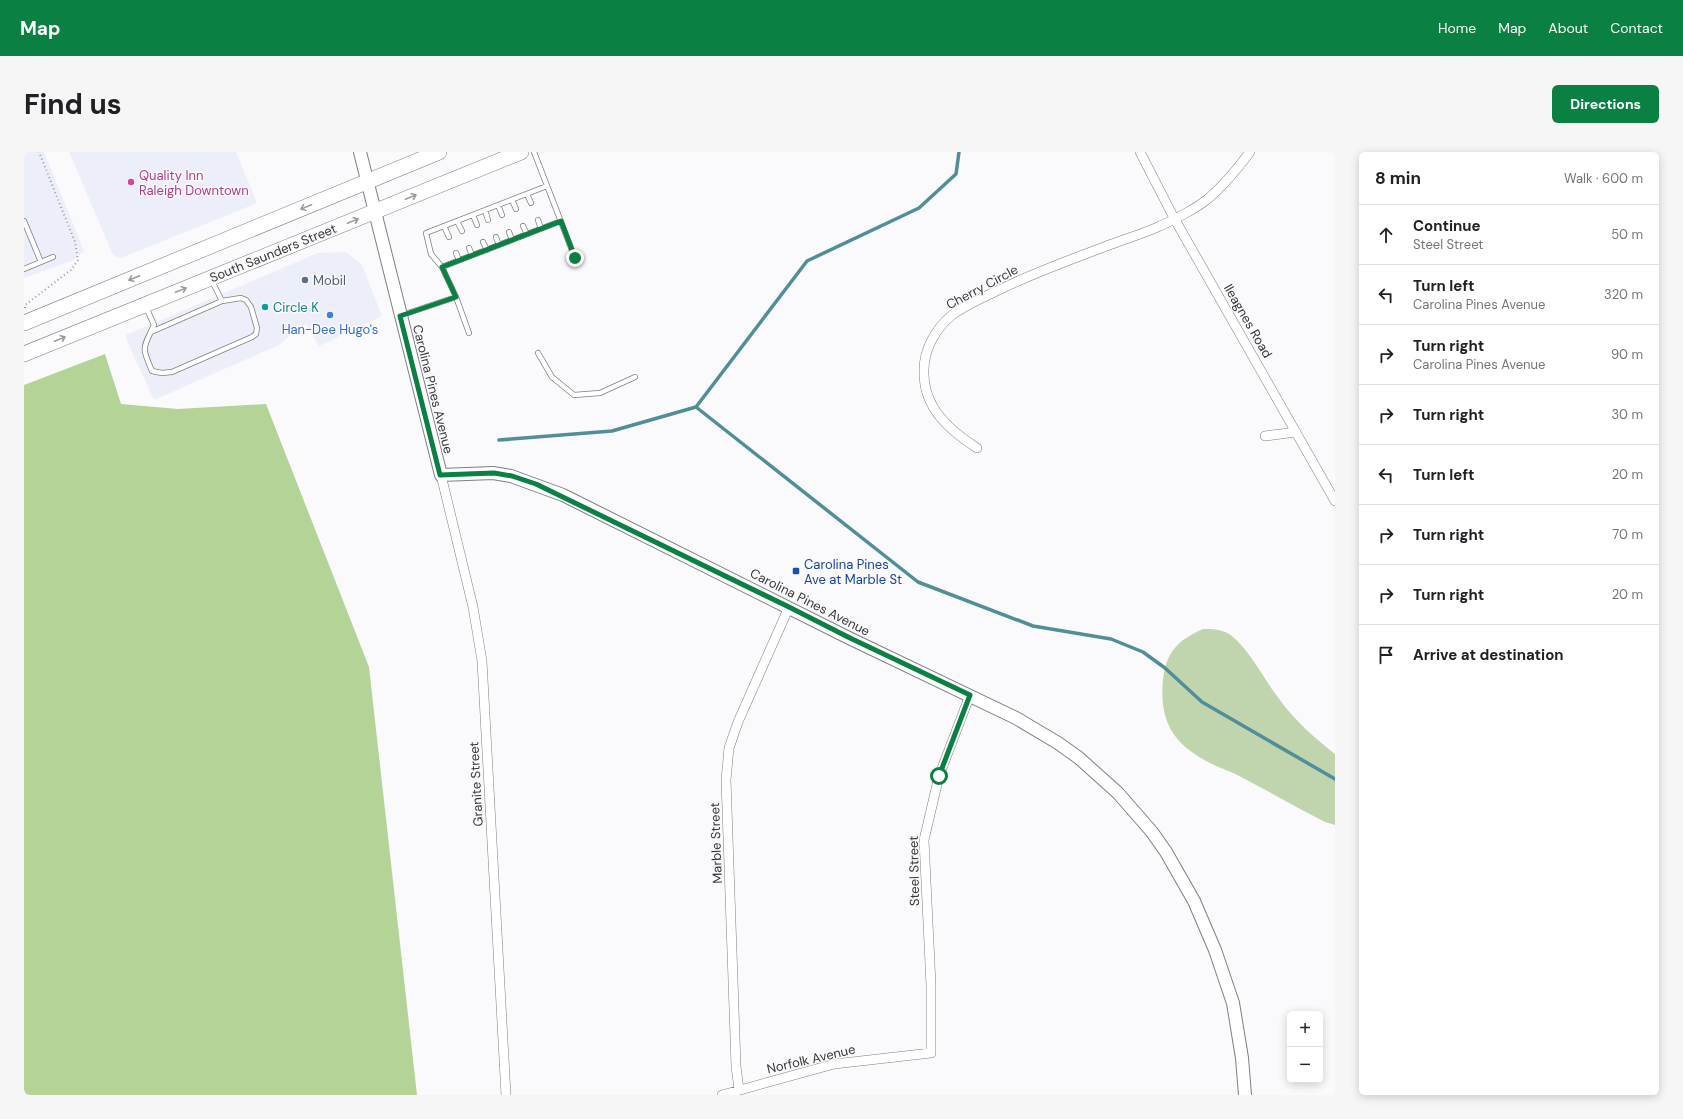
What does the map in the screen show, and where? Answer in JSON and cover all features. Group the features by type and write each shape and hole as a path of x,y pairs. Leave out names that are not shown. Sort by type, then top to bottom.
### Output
{"highway":[{"path":"24,316 368,181 420,156 439,152"},
{"name":"South Saunders Street","path":"24,354 521,152"}],"street":[{"name":"Carolina Pines Avenue","path":"360,152 440,475 494,473 512,476 536,484 850,638 970,695 1037,730 1079,758 1118,793 1152,832 1182,878 1203,920 1225,976 1238,1024 1245,1095"},
{"name":"Ileagnes Road","path":"1140,152 1174,218 1335,501"},
{"name":"Cherry Circle","path":"977,448 957,435 942,420 928,397 924,381 924,360 931,341 938,329 952,316 996,291 1061,263 1160,226 1209,198 1225,182 1250,152"},
{"path":"1265,436 1296,432"},
{"name":"Granite Street","path":"440,475 473,607 482,661 506,1095"},
{"name":"Marble Street","path":"739,1090 736,1066 726,780 729,748 738,722 789,607"},
{"name":"Steel Street","path":"931,1053 931,985 924,840 939,776 970,695"},
{"name":"Norfolk Avenue","path":"722,1095 834,1064 931,1053"}],"lane":[{"path":"534,152 575,258"},
{"path":"469,333 456,297 442,267 431,254 426,233 547,186"},
{"path":"527,194 531,203"},
{"path":"512,200 516,209"},
{"path":"498,205 502,215"},
{"path":"484,210 488,220"},
{"path":"473,215 477,225"},
{"path":"538,220 541,229"},
{"path":"24,221 41,262"},
{"path":"457,221 462,231"},
{"path":"442,267 561,221"},
{"path":"444,226 449,237"},
{"path":"523,226 527,234"},
{"path":"509,232 512,240"},
{"path":"496,237 499,245"},
{"path":"483,242 486,250"},
{"path":"469,248 472,255"},
{"path":"456,253 459,260"},
{"path":"24,269 54,257"},
{"path":"211,278 222,301"},
{"path":"400,316 456,297"},
{"path":"145,305 154,325 145,340 144,353 152,371 162,374 172,372 252,338 258,328 251,307 241,298 222,301 150,332"},
{"path":"538,353 552,377 574,395 600,393 635,377"}],"path":[{"path":"24,316 25,305 70,270 78,260 75,242 39,152"}],"shaded area":[{"path":"24,152 44,152 84,251 72,261 24,278"},
{"path":"69,152 236,152 257,203 121,258 113,255"},
{"path":"346,252 362,265 382,316 319,346 306,324 297,329 279,345 154,400 127,341 126,335 318,253"}],"green space":[{"path":"105,354 121,404 178,409 266,404 369,667 417,1095 24,1095 24,385"},
{"path":"1203,629 1214,629 1232,636 1246,650 1274,692 1292,715 1335,754 1335,825 1325,822 1239,776 1199,757 1188,749 1172,731 1167,720 1162,695 1163,680 1167,662 1170,654 1180,643 1194,633"}],"waterway":[{"path":"499,440 612,431 696,407 807,261 919,208 956,174 959,152"},
{"path":"696,407 918,582 1033,626 1111,639 1143,652 1165,668 1202,702 1335,779"}],"place":[{"name":"Quality Inn Raleigh Downtown","path":"131,182"},
{"name":"Mobil","path":"305,280"},
{"name":"Circle K","path":"265,307"},
{"name":"Han-Dee Hugo's","path":"330,315"},
{"name":"Carolina Pines Ave at Marble St","path":"796,571"}],"route":[{"path":"575,258 561,221 442,267 456,297 400,316 440,475 494,473 512,476 536,484 562,495 850,638 970,695 948,748 939,776"}]}
